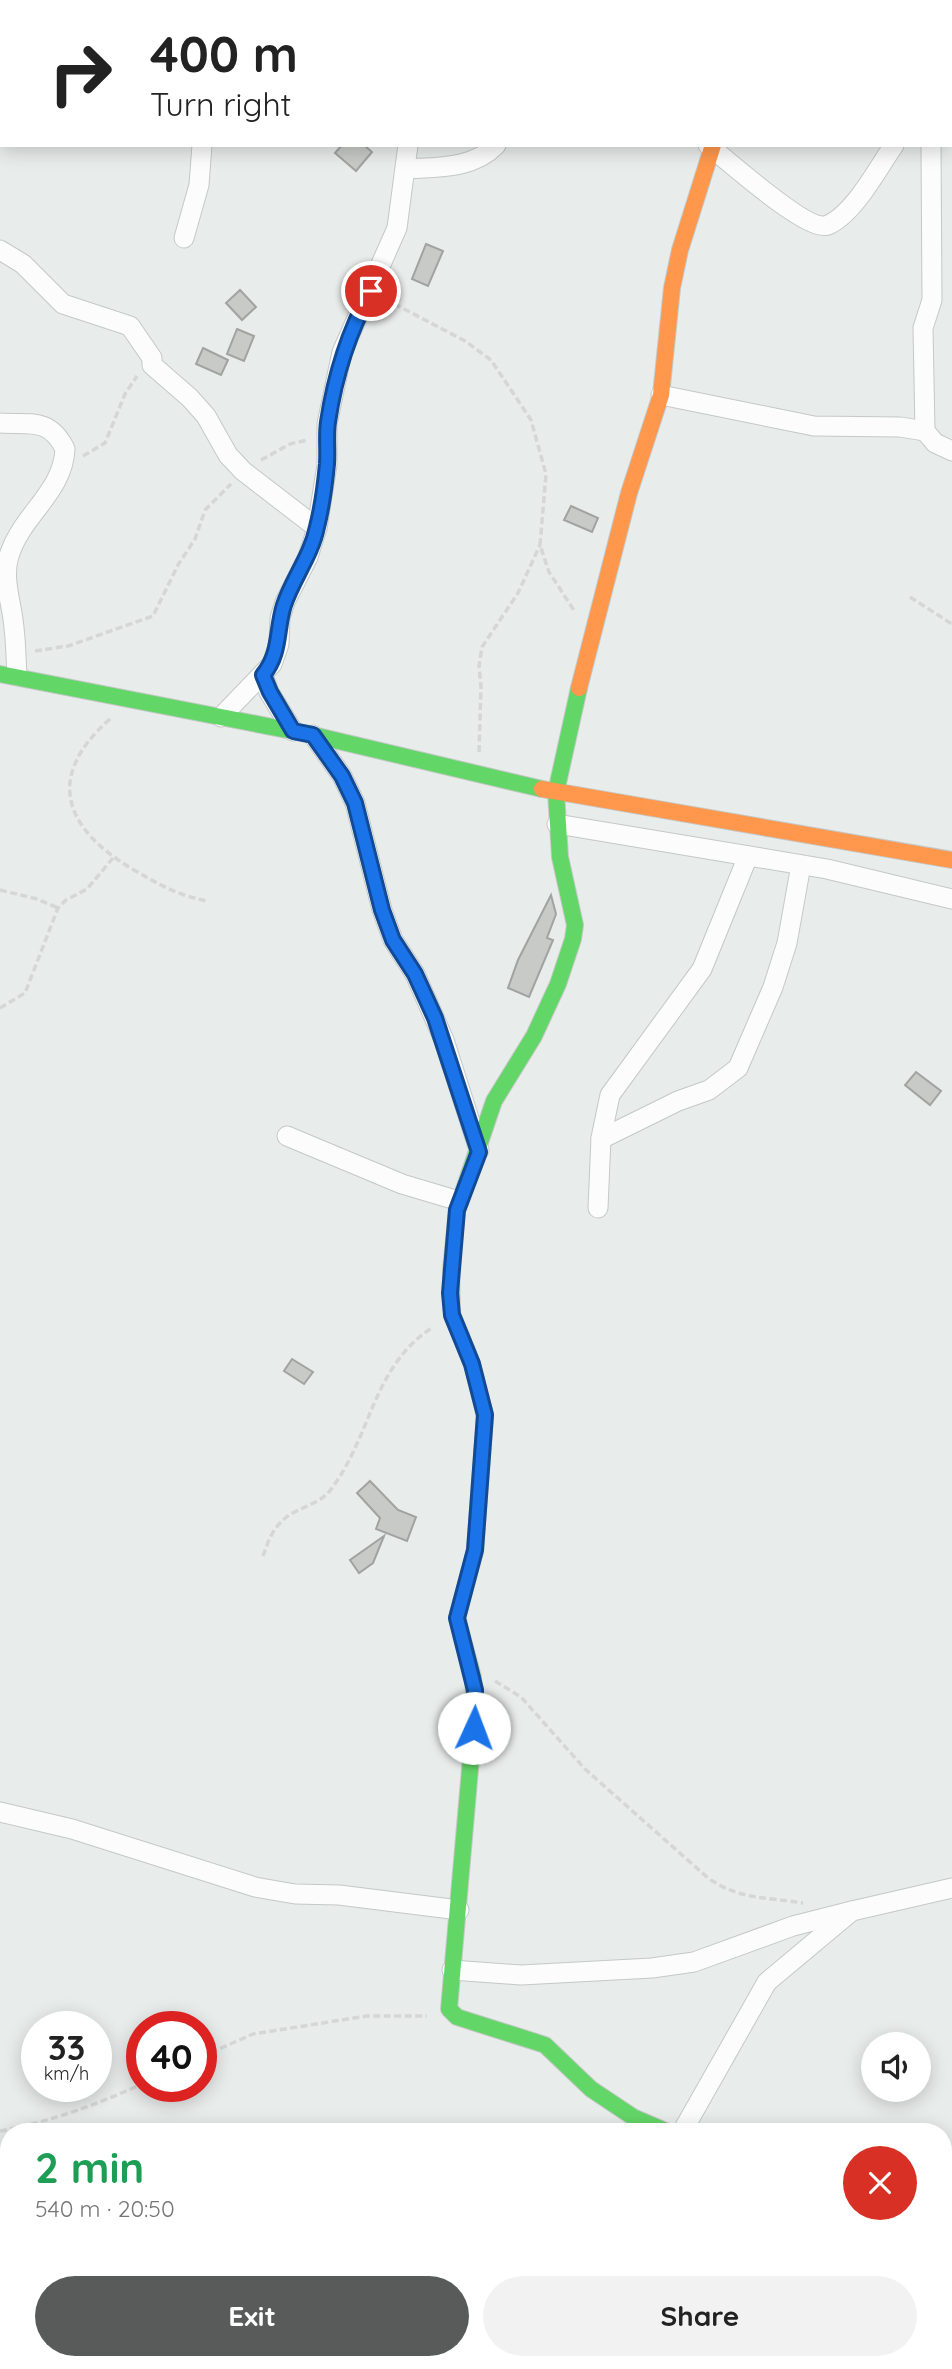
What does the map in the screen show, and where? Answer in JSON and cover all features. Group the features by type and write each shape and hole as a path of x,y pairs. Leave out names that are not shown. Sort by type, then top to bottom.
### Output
{"street":[{"path":"184,238 199,184 202,147"},
{"path":"221,717 272,664 279,644 280,618 285,601 308,557 317,528 327,465 327,434 342,352 397,228 408,147"},
{"path":"407,169 463,164 484,157 494,147"},
{"path":"647,2123 633,2117 591,2089 545,2045 450,2009 475,1712 475,1690 457,1618 475,1550 485,1415 472,1364 452,1315 451,1270 459,1201 479,1152 494,1101 539,1025 566,964 575,931 557,824 556,792 629,493 661,395 677,262 711,147 778,201 814,225 825,226 847,212 893,147"},
{"path":"931,147 932,300 923,328 925,431 935,443 952,451"},
{"path":"0,250 23,264 63,304 130,326 152,358 152,365 190,398 205,416 228,455 243,471 317,528"},
{"path":"661,395 814,426 900,427 925,431"},
{"path":"0,423 26,422 52,430 65,449 64,465 51,490 11,548 7,561 5,577 16,655 8,675 313,735 556,792 952,860"},
{"path":"263,675 293,731"},
{"path":"313,735 342,776 355,803 382,910 393,940 415,974 435,1018 479,1152"},
{"path":"557,824 801,865 952,899"},
{"path":"597,1208 601,1139 610,1095 702,969 748,856"},
{"path":"601,1139 648,1119 670,1105 709,1090 738,1068 769,997 787,943 801,865"},
{"path":"287,1136 402,1184 459,1201"},
{"path":"0,1812 72,1829 255,1887 295,1894 339,1895 459,1910"},
{"path":"451,1974 521,1975 652,1968 694,1962 815,1918 952,1888"},
{"path":"687,2123 767,1982 852,1911"}],"path":[{"path":"371,291 465,341 491,360 531,420 542,453 546,474 540,545 518,593 482,647 478,666 481,686 478,772"},
{"path":"64,465 102,447 132,382 152,358"},
{"path":"16,655 68,646 153,616 178,565 195,539 205,510 243,471 290,444 327,434"},
{"path":"540,545 549,572 559,590 593,634"},
{"path":"911,597 952,624"},
{"path":"133,699 80,748 69,779 69,795 84,830 113,858 177,895 207,901"},
{"path":"0,1008 24,993 58,908 66,900 87,889 113,858"},
{"path":"0,890 37,899 58,908"},
{"path":"263,1556 280,1523 319,1503 331,1489 356,1447 384,1379 399,1356 420,1335 452,1315"},
{"path":"469,1665 521,1697 584,1769 708,1878 728,1892 813,1904"},
{"path":"217,2050 253,2034 367,2016 450,2009"},
{"path":"36,2123 96,2104 126,2091"}],"building":[{"path":"340,147 366,147 372,152 356,171 335,153"},
{"path":"426,244 443,251 428,286 412,279"},
{"path":"240,290 256,307 242,320 226,303"},
{"path":"237,329 254,336 244,361 227,354"},
{"path":"203,348 228,360 221,375 196,364"},
{"path":"571,506 598,518 592,532 564,520"},
{"path":"551,895 556,914 547,938 553,940 529,997 508,988 518,960"},
{"path":"916,1072 941,1091 930,1105 905,1085"},
{"path":"292,1359 313,1372 304,1384 284,1371"},
{"path":"370,1481 398,1510 416,1517 407,1541 376,1529 380,1518 357,1493"},
{"path":"384,1536 373,1563 359,1573 350,1560"}],"traffic: fast":[{"path":"0,674 313,735 542,789"},
{"path":"461,1336 452,1315 451,1270 457,1210 494,1101 534,1036 558,984 573,939 575,925 560,857 556,792 579,688"},
{"path":"475,1551 457,1618 473,1677 475,1712 449,2009 457,2017 545,2045 591,2089 633,2117 647,2123"}],"traffic: slow":[{"path":"579,688 629,493 661,395 672,288 680,250 712,147"},
{"path":"542,789 952,860"}],"traffic: jam":[{"path":"461,1336 472,1364 485,1415 475,1551"}],"route":[{"path":"371,291 342,352 327,424 327,465 317,528 308,557 285,601 280,618 279,644 272,664 263,675 278,708 293,731 313,735 342,776 355,803 360,832 382,910 393,940 415,974 444,1040 479,1152 457,1210 450,1293 452,1315 472,1364 485,1415 475,1550 471,1575 457,1618 463,1650 473,1677 474,1728"}]}
